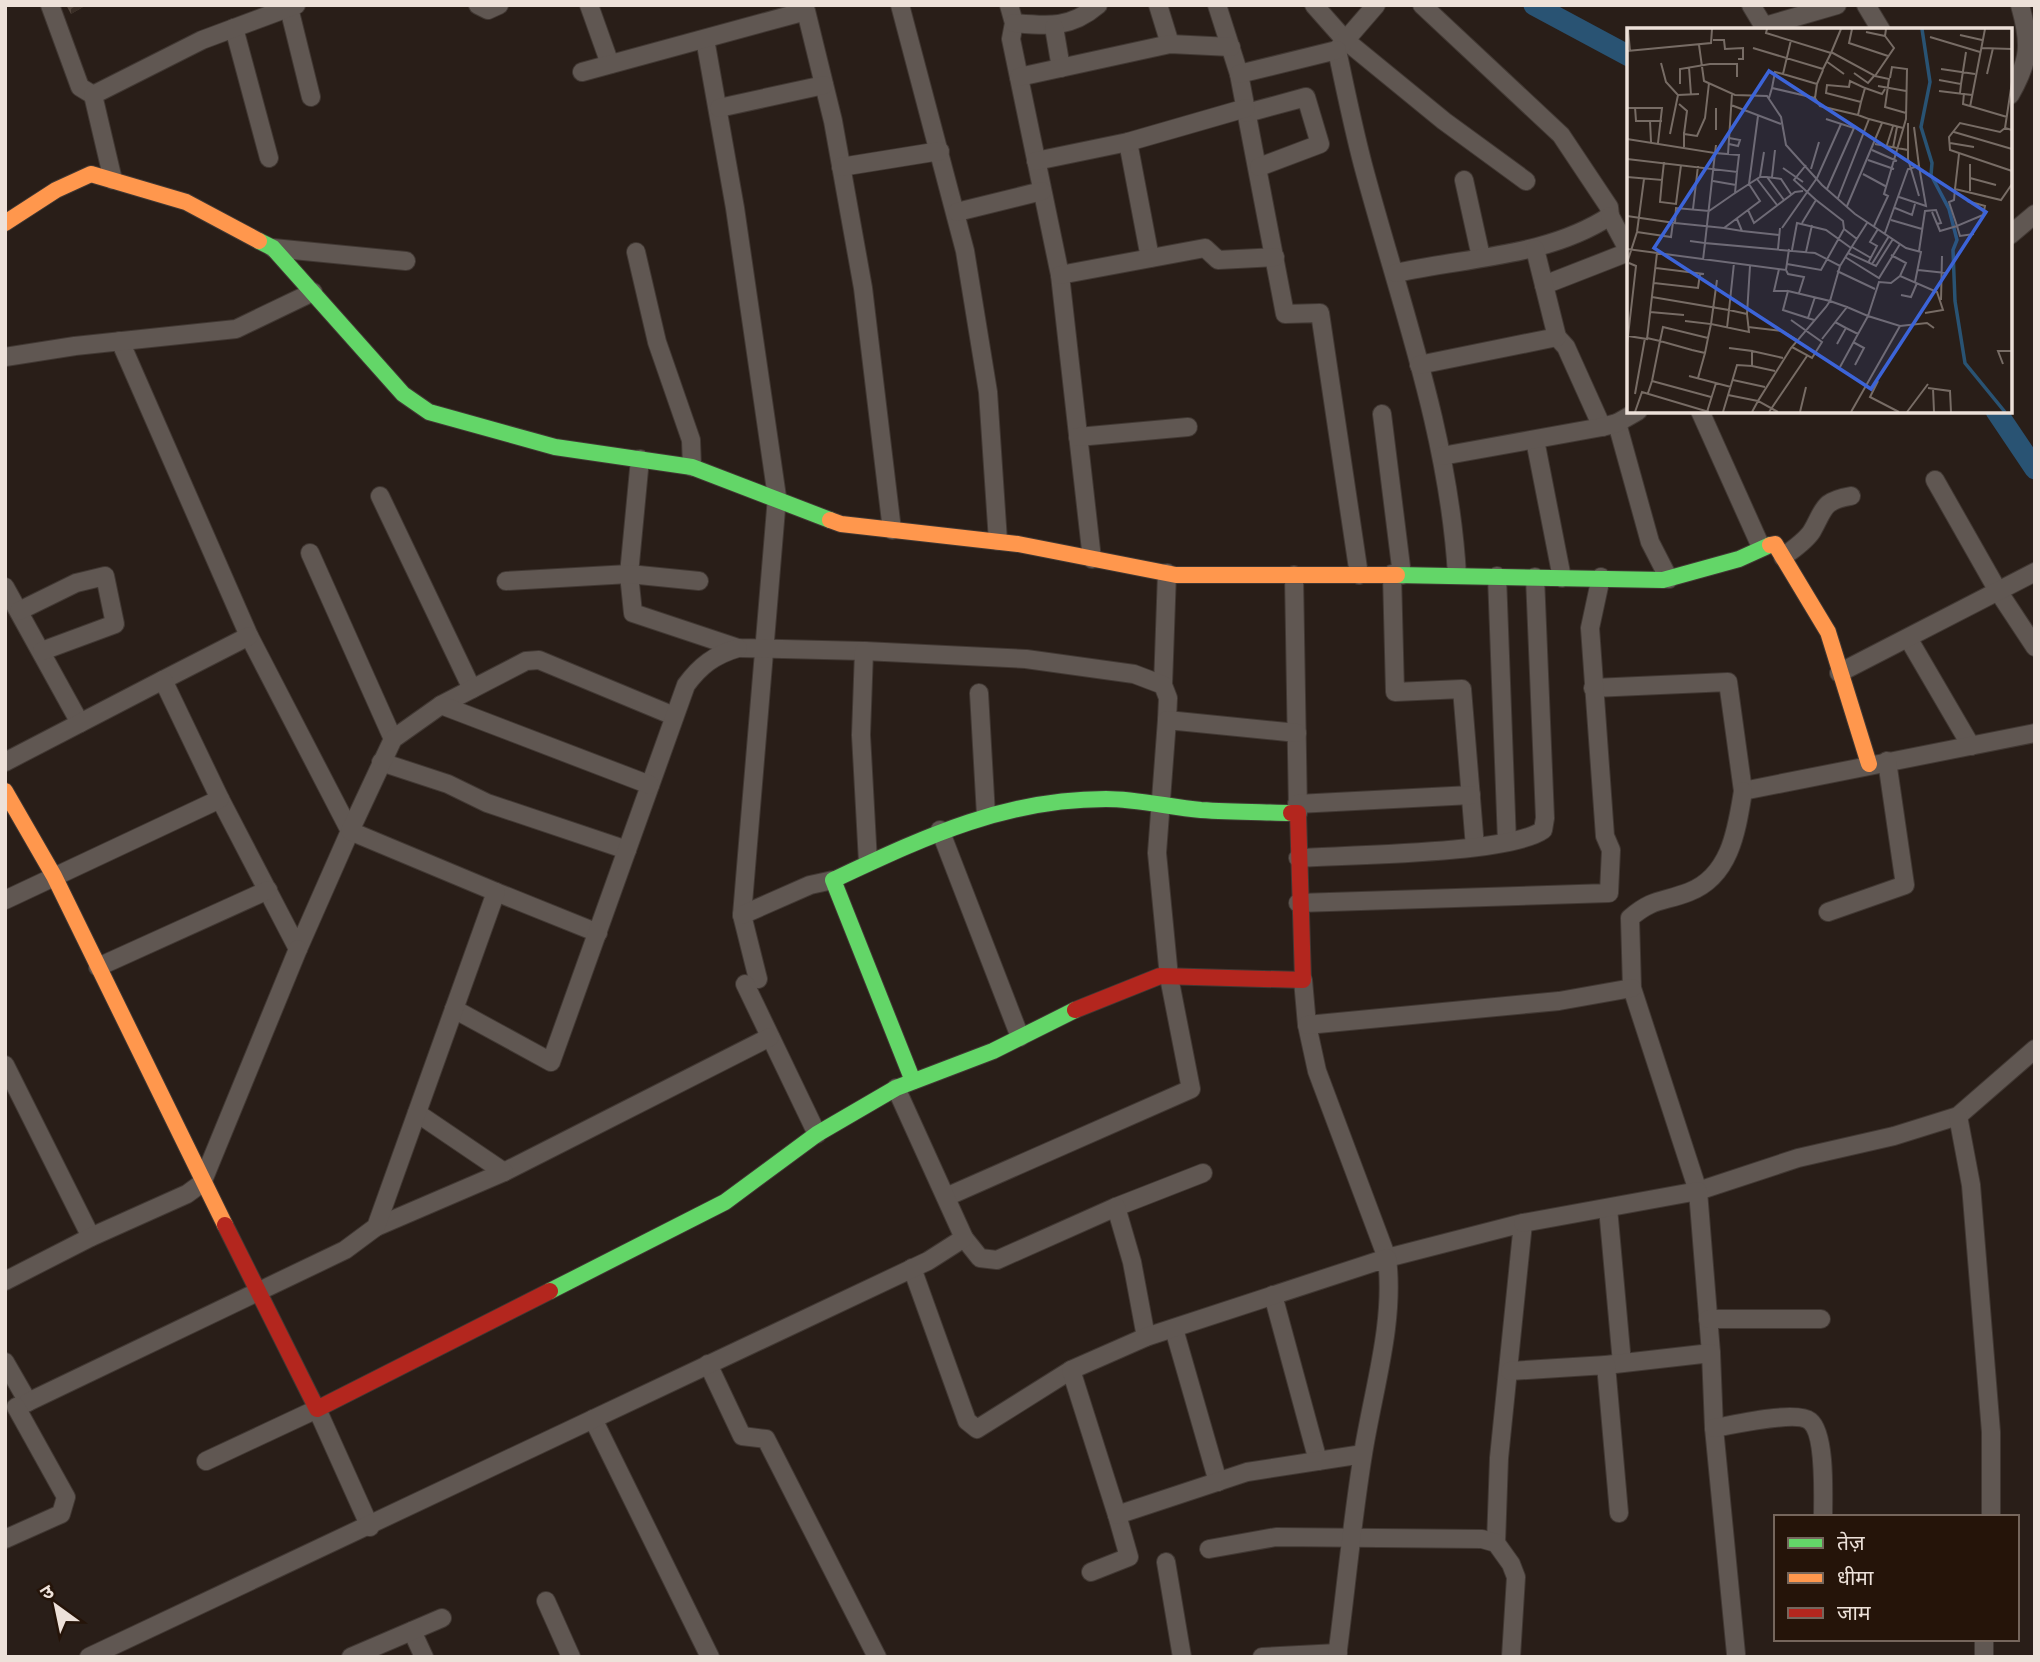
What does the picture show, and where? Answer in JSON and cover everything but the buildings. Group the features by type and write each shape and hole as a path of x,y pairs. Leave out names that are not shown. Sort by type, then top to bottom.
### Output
{"street":[{"path":"50,5 80,88 93,95 113,180"},
{"path":"478,5 488,10 499,5"},
{"path":"589,5 610,64"},
{"path":"900,5 957,212 988,392 998,541"},
{"path":"1092,559 1060,275 1018,77 1011,39 1011,14 1054,27 1088,14 1098,5"},
{"path":"1158,5 1170,44"},
{"path":"1217,5 1239,74 1247,110 1285,314 1320,313 1359,575"},
{"path":"1314,5 1341,45 1527,181"},
{"path":"1239,74 1341,45 1376,5"},
{"path":"1422,5 1561,135 1609,207 1610,216 1627,250"},
{"path":"1751,5 1766,28 1837,5"},
{"path":"2012,92 2031,63 2028,35 2020,5"},
{"path":"93,95 202,40 292,6 311,97"},
{"path":"1871,6 1880,28"},
{"path":"582,72 806,12 841,167 863,288 892,530"},
{"path":"1054,27 1061,68"},
{"path":"234,28 269,158"},
{"path":"705,39 719,108 777,497 742,915 751,981 770,1037 817,1134"},
{"path":"1018,77 1170,44 1231,47"},
{"path":"1341,45 1363,164 1396,274 1442,456 1455,529 1457,575"},
{"path":"719,108 824,85"},
{"path":"1036,161 1128,142 1306,97 1320,145 1259,167"},
{"path":"1128,142 1150,257"},
{"path":"841,167 940,151"},
{"path":"5,223 56,190 91,174 186,202 273,248 403,394 429,412 555,447 692,467 777,497 841,524 998,541 1167,573 1669,579 1739,559 1761,547 1775,544 1828,632 1869,764"},
{"path":"1464,180 1481,257"},
{"path":"957,212 1042,191"},
{"path":"2012,232 2035,214"},
{"path":"1396,274 1535,249 1565,240 1610,216"},
{"path":"273,248 406,261"},
{"path":"1060,275 1205,248 1219,260 1275,257"},
{"path":"1535,249 1557,337 1566,347 1609,425 1650,542 1669,579"},
{"path":"636,251 657,342 691,440 692,467"},
{"path":"1544,285 1627,255"},
{"path":"5,358 120,341 236,329 313,292"},
{"path":"1419,365 1557,337"},
{"path":"120,341 249,636 350,831 598,933"},
{"path":"1442,456 1609,425 1634,413"},
{"path":"1701,413 1761,547"},
{"path":"1382,414 1397,574 1395,692 1462,689 1475,847"},
{"path":"1078,438 1188,426"},
{"path":"1535,440 1562,578"},
{"path":"640,459 629,574 633,613 738,648 1026,659 1133,674 1163,685"},
{"path":"1935,480 1998,591 2035,647"},
{"path":"380,496 472,689"},
{"path":"1783,557 1812,530 1822,509 1830,501 1851,496"},
{"path":"310,553 393,739"},
{"path":"1839,673 2035,572"},
{"path":"946,1197 1191,1089 1169,976 1157,853 1168,698 1163,685 1167,573"},
{"path":"506,581 629,574 699,581"},
{"path":"1262,1657 1338,1655 1363,1454 1388,1314 1390,1281 1387,1258 1317,1071 1307,1025 1298,904 1294,575"},
{"path":"19,611 76,583 105,576 115,624 42,651"},
{"path":"1496,576 1507,842"},
{"path":"1298,858 1475,847 1533,838 1543,830 1545,818 1535,577"},
{"path":"1298,904 1609,893 1611,850 1605,836 1590,628 1601,577"},
{"path":"5,587 80,723"},
{"path":"5,762 249,636"},
{"path":"1908,638 1971,746"},
{"path":"454,1009 551,1062 686,685 699,666 738,648"},
{"path":"864,651 861,734 868,862"},
{"path":"5,1281 92,1237 187,1194 202,1183 298,949 393,739 441,705 526,661 539,660 674,716"},
{"path":"163,680 220,799 298,949"},
{"path":"1593,688 1728,682 1744,791 1737,836 1730,852 1714,873 1690,892 1647,903 1630,918 1632,989 1698,1191 1714,1428 1736,1654"},
{"path":"979,693 986,815"},
{"path":"441,705 650,785"},
{"path":"1167,720 1297,733"},
{"path":"1744,791 2035,733"},
{"path":"1828,912 1905,885 1887,761"},
{"path":"381,762 448,785 487,803 627,850"},
{"path":"5,791 54,876 202,1183 261,1292 370,1527"},
{"path":"742,915 810,885 833,880 940,830 986,815 1024,811 1059,802 1107,799 1202,810 1297,808 1471,795"},
{"path":"5,900 220,799"},
{"path":"940,830 1020,1037"},
{"path":"833,880 913,1081"},
{"path":"97,967 268,890"},
{"path":"376,1227 496,892"},
{"path":"206,1461 317,1409 725,1202 817,1134 896,1088 993,1051 1082,1006 1160,976 1303,980"},
{"path":"1307,1025 1559,1001 1632,989"},
{"path":"16,1407 261,1292 345,1250 376,1227 504,1172 770,1037"},
{"path":"912,1268 967,1421 976,1429 1071,1370 1146,1337 1387,1258 1523,1223 1698,1191 1798,1158 1894,1136 1958,1116 2035,1049"},
{"path":"5,1065 92,1237"},
{"path":"896,1088 964,1238 980,1258 997,1260 1116,1207 1203,1173"},
{"path":"417,1112 504,1172"},
{"path":"1958,1116 1971,1185 1991,1432 1991,1515"},
{"path":"1116,1207 1132,1262 1146,1337"},
{"path":"1608,1208 1619,1513"},
{"path":"1511,1657 1516,1577 1511,1564 1496,1543 1499,1458 1510,1371 1523,1223"},
{"path":"89,1657 370,1527 912,1268 964,1238"},
{"path":"1273,1296 1318,1461"},
{"path":"1708,1319 1821,1319"},
{"path":"1174,1329 1218,1482"},
{"path":"1510,1371 1614,1364 1711,1353"},
{"path":"5,1362 16,1407 66,1497 61,1514 5,1539"},
{"path":"708,1364 742,1436 766,1439 877,1657"},
{"path":"1071,1370 1129,1557 1091,1572"},
{"path":"1714,1428 1785,1418 1800,1417 1810,1421 1818,1432 1824,1515"},
{"path":"593,1419 710,1657"},
{"path":"1117,1515 1247,1472 1363,1454"},
{"path":"1209,1549 1276,1537 1482,1539 1496,1543"},
{"path":"1166,1562 1182,1657"},
{"path":"546,1601 571,1657"},
{"path":"351,1657 442,1618"},
{"path":"412,1631 424,1657"}],"waterway":[{"path":"1534,5 1627,55"},
{"path":"1997,413 2035,469"}],"traffic: fast":[{"path":"259,241 273,248 403,394 429,412 555,447 692,467 830,520"},
{"path":"1397,575 1663,580 1739,559 1770,545"},
{"path":"913,1081 833,880 932,836 998,814 1033,806 1106,799 1201,810 1291,813"},
{"path":"550,1291 725,1202 817,1134 896,1088 993,1051 1075,1010"}],"traffic: slow":[{"path":"5,223 56,190 91,174 186,202 259,241"},
{"path":"830,520 841,524 1018,544 1176,575 1397,575"},
{"path":"1770,545 1775,544 1828,632 1869,764"},
{"path":"5,791 54,876 225,1225"}],"traffic: jam":[{"path":"1075,1010 1160,976 1303,980 1298,813 1291,813"},
{"path":"225,1225 317,1409 550,1291"}]}
